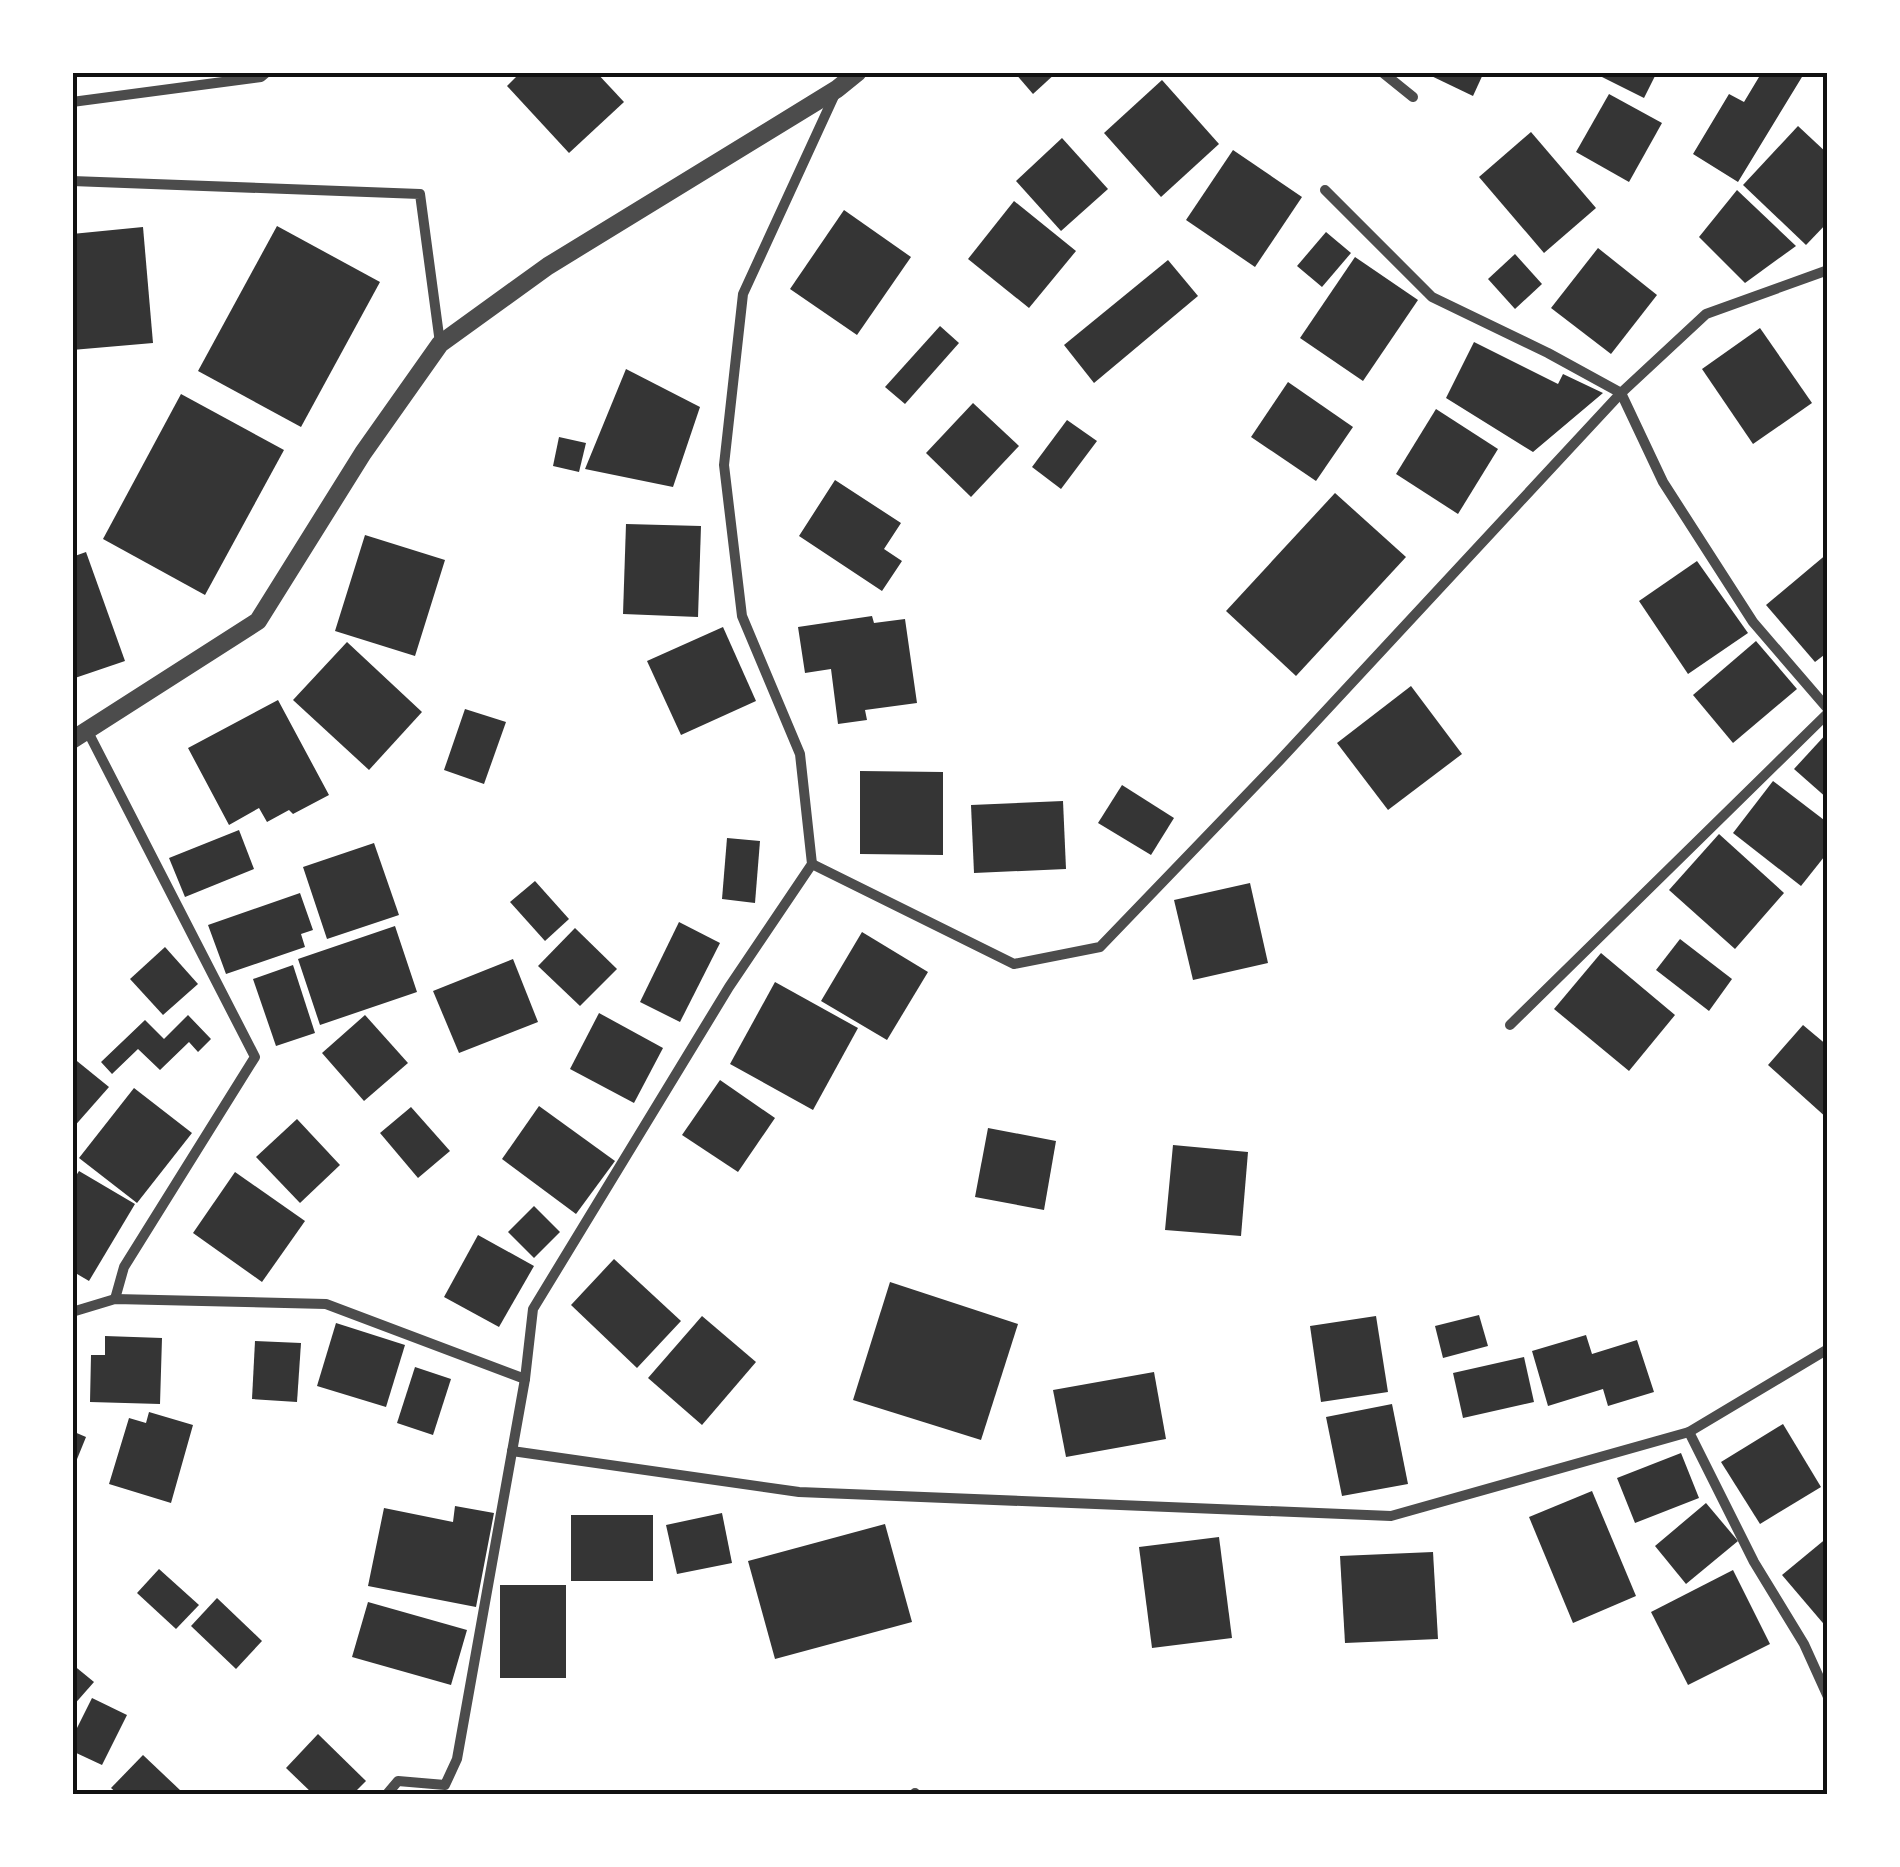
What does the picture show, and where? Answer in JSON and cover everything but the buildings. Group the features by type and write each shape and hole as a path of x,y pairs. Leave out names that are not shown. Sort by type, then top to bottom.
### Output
{"street":[{"path":"72,102 261,77 268,72"},
{"path":"115,1300 124,1267 255,1057 80,736 258,622 363,453 440,344 548,266 838,89 858,72"},
{"path":"1382,72 1413,97"},
{"path":"387,1794 398,1781 445,1785 457,1759 525,1380 533,1308 729,987 812,864 800,754 742,616 724,464 743,294 838,89"},
{"path":"72,181 420,194 440,344"},
{"path":"1325,190 1432,297 1621,393 1662,482 1753,622 1828,711 1510,1025"},
{"path":"812,864 1014,964 1100,946 1280,760 1621,393 1706,314 1828,270"},
{"path":"72,1312 115,1300 326,1304 525,1380"},
{"path":"512,1451 800,1492 1390,1516 1689,1432 1828,1349"},
{"path":"1689,1432 1754,1562 1804,1644 1828,1697"}]}
